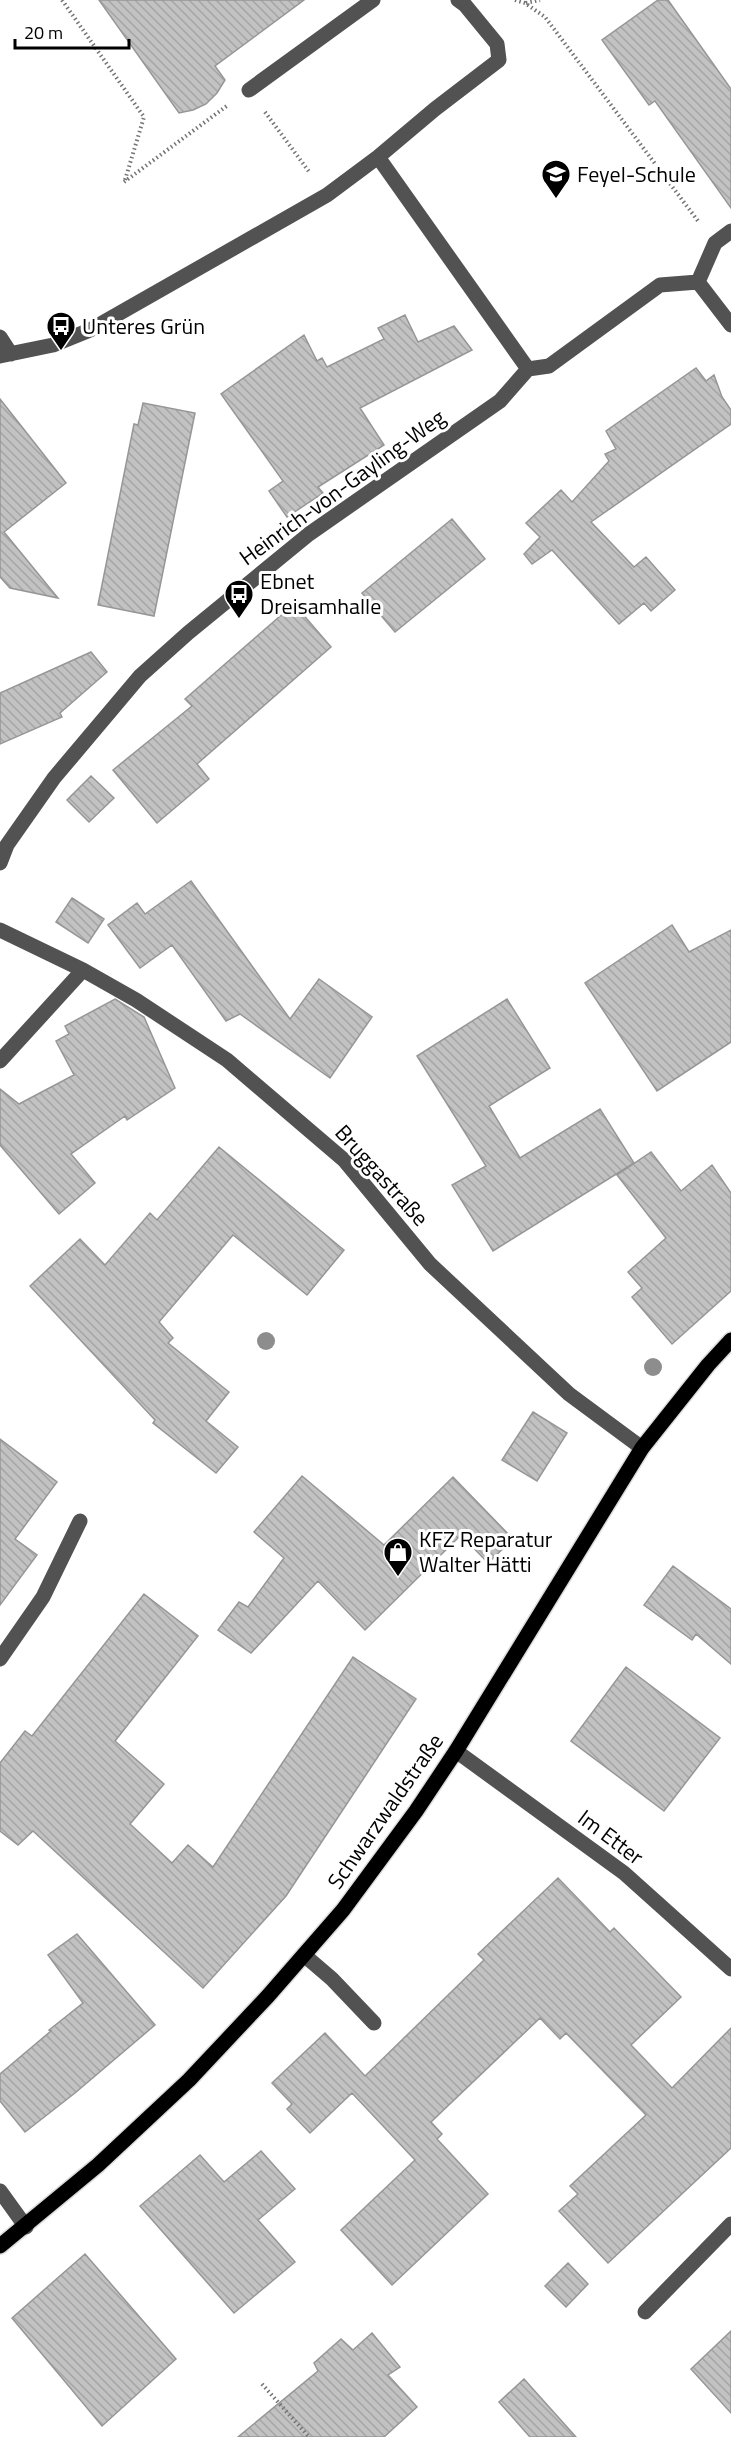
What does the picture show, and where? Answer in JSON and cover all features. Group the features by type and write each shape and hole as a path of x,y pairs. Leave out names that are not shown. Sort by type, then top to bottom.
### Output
{"main road":[{"name":"Schwarzwaldstraße","path":"0,2246 26,2227 116,2149 189,2080 343,1910 416,1811 456,1751 642,1448 708,1365 731,1341"}],"street":[{"path":"249,90 373,0"},
{"path":"0,337 6,355 53,345 90,330 327,195 499,60 497,44 465,5 458,0"},
{"path":"378,157 528,369 549,366 660,285 698,282"},
{"path":"698,282 715,243 731,231"},
{"path":"698,282 731,326"},
{"name":"Heinrich-von-Gayling-Weg","path":"0,863 7,845 54,778 140,676 188,633 309,534 500,401 528,369"},
{"name":"Bruggastraße","path":"0,930 83,970 136,999 227,1059 344,1160 430,1264 569,1394 642,1448"},
{"path":"0,1061 83,970"},
{"path":"0,1659 43,1597 80,1521"},
{"name":"Im Etter","path":"456,1751 624,1873 731,1970"},
{"path":"304,1955 332,1979 374,2023"},
{"path":"0,2191 26,2227"},
{"path":"645,2312 731,2224"}],"path":[{"path":"62,0 144,117 124,182 249,90 327,195"},
{"path":"515,0 525,3 545,16 715,243"},
{"path":"525,3 540,0"},
{"path":"262,2384 309,2437"}],"building":[{"path":"99,0 304,0 215,66 225,80 206,104 179,113"},
{"path":"658,0 668,0 731,89 731,208 655,101 649,105 602,40"},
{"path":"405,315 418,342 454,326 472,350 360,408 384,445 318,487 323,493 287,517 269,491 283,481 221,394 304,335 317,361 322,358 327,367 384,339 378,328"},
{"path":"696,368 706,381 714,375 722,397 731,410 731,424 591,522 634,567 646,557 675,590 651,611 644,603 619,624 552,550 532,564 524,554 540,537 526,523 561,490 572,502 609,461 605,454 616,449 606,431"},
{"path":"0,399 66,483 4,532 58,598 10,588 0,577"},
{"path":"143,403 195,413 154,616 98,605 134,424 138,425"},
{"path":"452,519 485,559 395,632 362,593"},
{"path":"294,604 331,647 197,764 209,779 157,823 113,770 192,706 185,699"},
{"path":"91,652 107,672 60,713 62,717 0,744 0,693"},
{"path":"91,776 114,798 89,822 67,800"},
{"path":"191,881 290,1019 319,979 372,1017 330,1078 240,1014 226,1021 172,945 140,968 108,925 137,903 145,914"},
{"path":"72,898 104,919 88,943 56,922"},
{"path":"672,925 689,952 731,930 731,1042 657,1091 585,983"},
{"path":"115,999 144,1017 175,1088 127,1120 125,1116 71,1154 95,1183 59,1214 0,1145 0,1089 19,1104 74,1075 56,1041 69,1034 65,1026"},
{"path":"507,999 550,1068 489,1106 520,1158 600,1109 634,1163 493,1251 452,1185 486,1166 417,1056"},
{"path":"219,1147 344,1250 307,1295 233,1235 159,1322 173,1338 168,1343 229,1392 206,1421 238,1447 216,1473 153,1423 155,1420 30,1286 80,1239 105,1265 150,1213 157,1220"},
{"path":"651,1152 681,1191 712,1165 731,1193 731,1291 672,1344 632,1297 642,1288 628,1272 666,1238 617,1175"},
{"path":"533,1412 567,1433 537,1481 502,1460"},
{"path":"0,1439 57,1482 15,1539 37,1555 0,1605"},
{"path":"302,1476 384,1545 453,1477 513,1539 488,1563 461,1535 365,1630 318,1581 251,1653 218,1630 239,1602 248,1607 284,1558 254,1532"},
{"path":"673,1566 731,1609 731,1664 696,1634 692,1640 644,1605"},
{"path":"144,1594 198,1636 115,1741 164,1784 130,1824 172,1863 188,1845 213,1867 353,1657 416,1699 286,1896 203,1988 33,1831 18,1845 0,1831 0,1763 25,1731 32,1736"},
{"path":"626,1667 720,1738 664,1811 571,1741"},
{"path":"558,1878 610,1932 614,1928 681,1997 631,2045 672,2088 731,2028 731,2148 608,2263 559,2211 578,2194 570,2186 646,2115 566,2033 560,2039 540,2018 431,2122 442,2134 437,2139 488,2194 392,2285 341,2230 415,2160 352,2093 310,2133 287,2109 292,2104 272,2083 325,2033 365,2076 484,1960 478,1954"},
{"path":"77,1934 155,2025 25,2132 0,2101 0,2074 83,2003 48,1955"},
{"path":"261,2151 295,2189 258,2220 295,2262 234,2313 140,2206 200,2155 224,2182"},
{"path":"85,2254 176,2359 102,2426 12,2318"},
{"path":"568,2263 588,2284 566,2307 545,2286"},
{"path":"731,2331 731,2413 691,2369"},
{"path":"372,2333 400,2367 388,2375 417,2407 384,2437 238,2437 318,2371 314,2363 341,2339 353,2350"},
{"path":"524,2379 576,2437 530,2437 499,2402"}],"place":[{"name":"Feyel-Schule","path":"556,200"},
{"name":"Unteres Grün","path":"61,352"},
{"name":"Ebnet Dreisamhalle","path":"239,620"},
{"name":"KFZ Reparatur Walter Hätti","path":"398,1578"}]}
